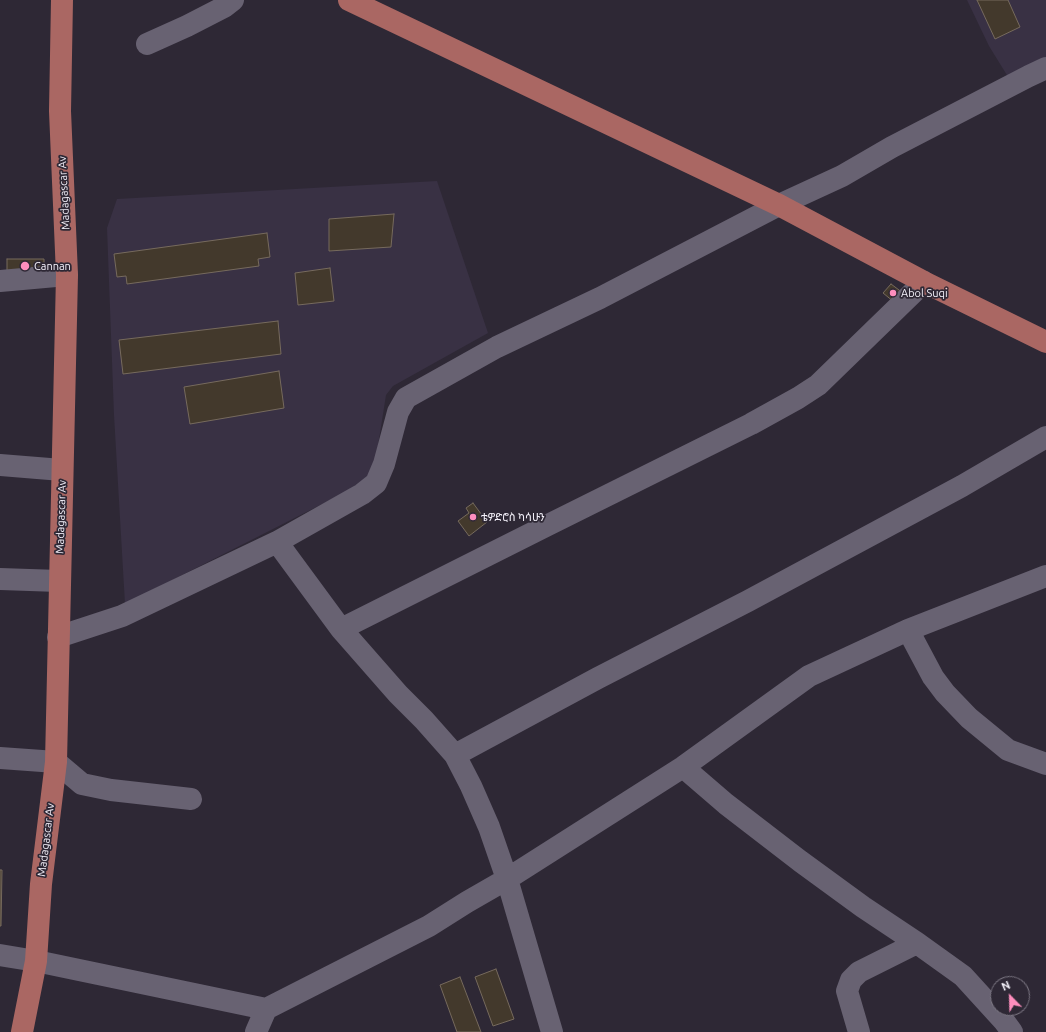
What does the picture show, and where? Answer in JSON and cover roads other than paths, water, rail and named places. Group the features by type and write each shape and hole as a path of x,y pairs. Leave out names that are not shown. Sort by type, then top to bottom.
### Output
{"main road":[{"name":"Madagascar Av","path":"22,1032 36,961 41,884 56,762 67,275 60,111 62,0"},
{"path":"349,0 779,205 924,282 1046,342"}],"street":[{"path":"147,44 187,26 224,7 233,0"},
{"path":"58,637 122,616 277,542 362,494 376,483 384,464 398,412 406,398 497,347 600,298 779,205 842,176 892,147 1046,68"},
{"path":"0,281 67,275"},
{"path":"341,629 751,424 798,398 818,385 924,282"},
{"path":"455,755 598,678 748,601 962,486 1046,437"},
{"path":"0,465 62,470"},
{"path":"277,542 341,629 398,694 424,720 455,755 471,786 489,827 507,879 552,1032"},
{"path":"0,955 36,961 266,1009 429,926 507,879 684,767 809,676 908,630 1046,576"},
{"path":"0,579 59,581"},
{"path":"908,630 933,677 945,693 968,718 1008,750 1046,764"},
{"path":"0,758 56,762 82,784 111,790 191,800"},
{"path":"684,767 726,804 800,861 863,907 963,976 1004,1020 1012,1032"},
{"path":"859,1032 847,991 850,980 859,972 917,943"},
{"path":"256,1032 266,1009"}],"place":[{"name":"Cannan","path":"25,266"},
{"name":"Abol Suqi","path":"893,293"},
{"name":"ቴዎድሮስ ካሳሁን","path":"473,517"}]}
